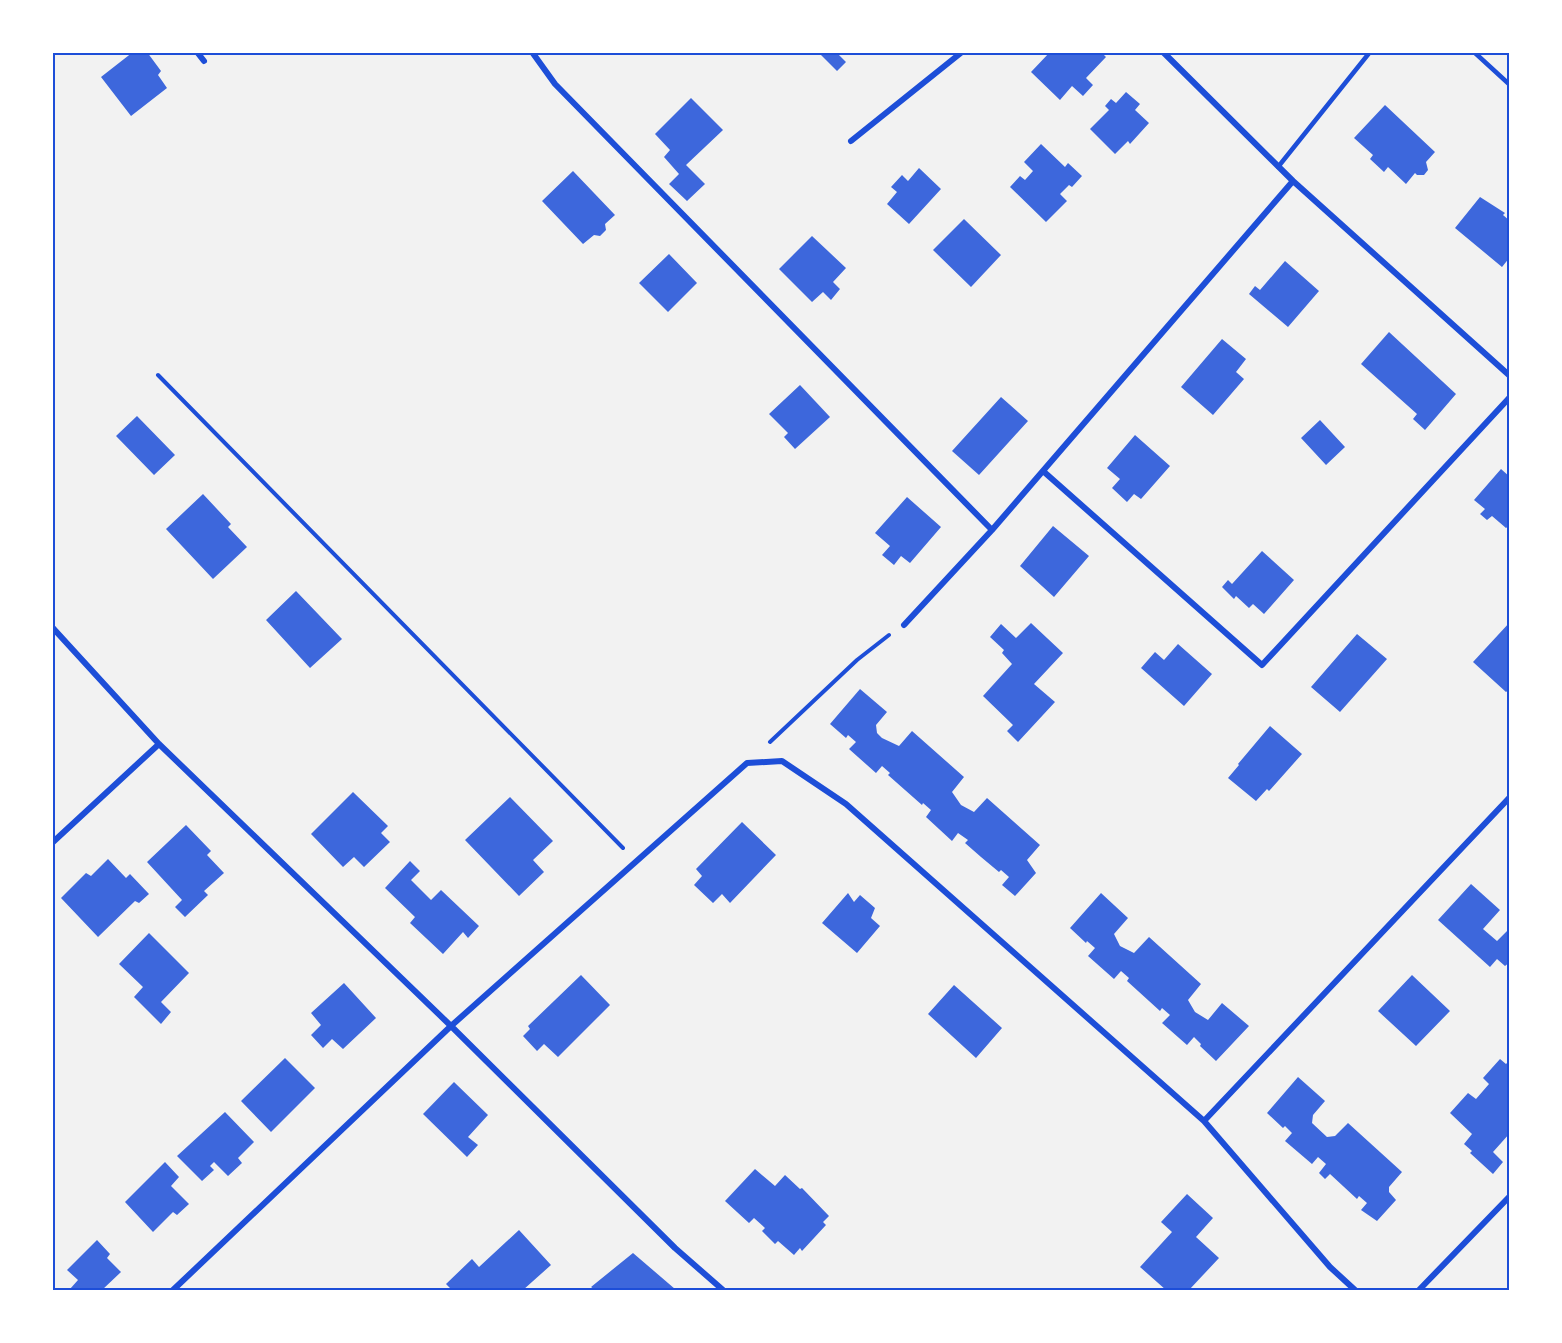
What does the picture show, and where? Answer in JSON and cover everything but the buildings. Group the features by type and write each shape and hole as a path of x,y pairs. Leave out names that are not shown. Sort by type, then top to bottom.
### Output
{"street":[{"path":"197,52 204,61"},
{"path":"532,52 555,84 992,530"},
{"path":"851,141 962,52"},
{"path":"1163,52 1278,167 1509,376"},
{"path":"904,625 992,530 1293,181"},
{"path":"1043,471 1262,665 1509,397"},
{"path":"52,627 159,744 452,1026 675,1248 723,1290"},
{"path":"52,843 159,744"},
{"path":"173,1290 452,1026 747,763 782,761 846,804 1204,1121 1330,1267 1355,1290"},
{"path":"1204,1121 1509,797"},
{"path":"1419,1290 1509,1196"}],"lane":[{"path":"1278,167 1370,52"},
{"path":"1474,52 1509,85"}],"path":[{"path":"158,375 636,862"},
{"path":"747,763 857,660 904,625"}]}
